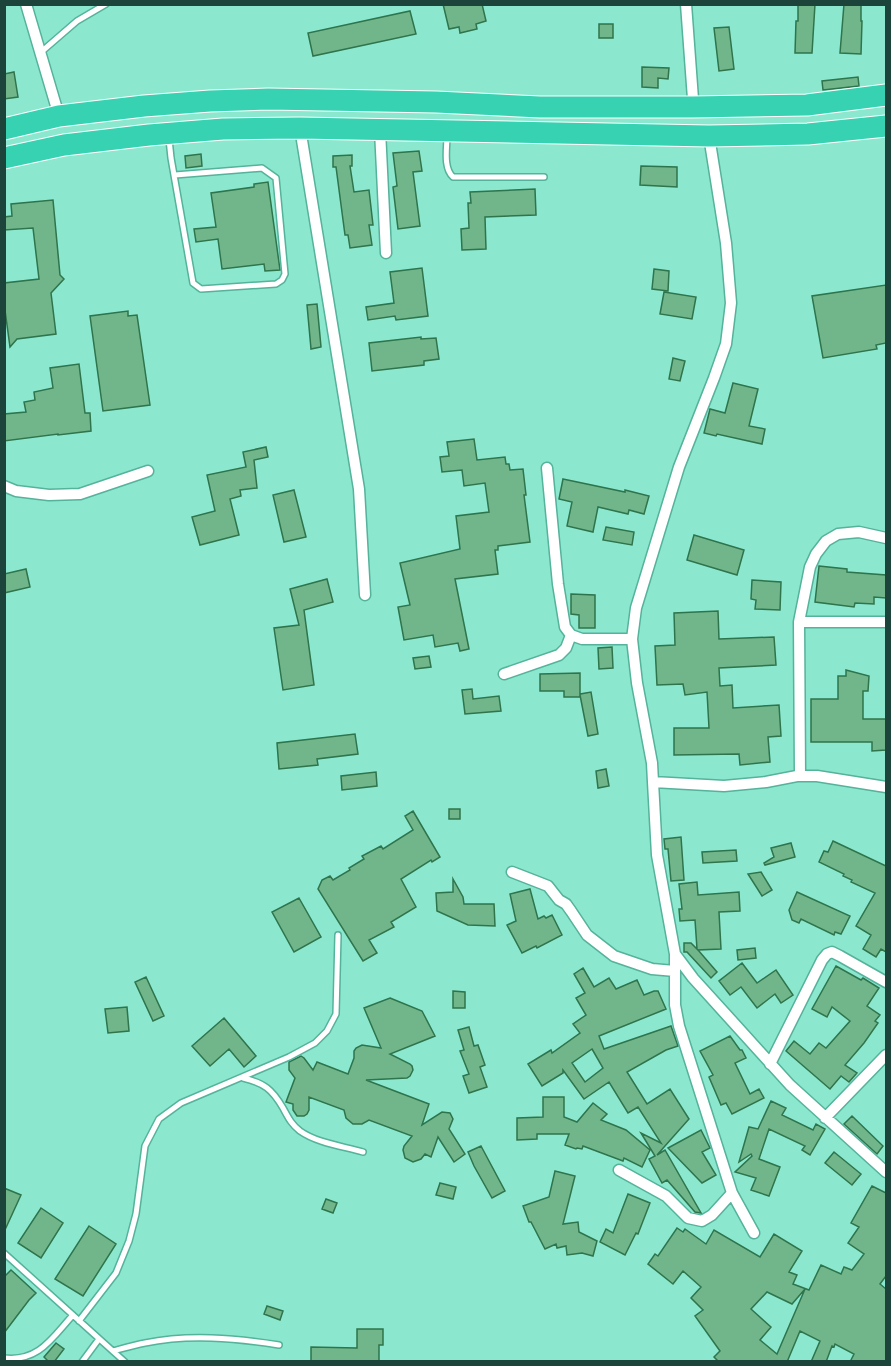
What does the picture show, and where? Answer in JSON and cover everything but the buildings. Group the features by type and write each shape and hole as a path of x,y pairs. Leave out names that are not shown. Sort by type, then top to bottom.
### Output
{"highway":[{"path":"4,129 59,116 210,101 268,99 540,106 693,107 807,105 886,95"},
{"path":"4,158 64,145 223,129 300,128 709,136 808,134 886,126"}],"street":[{"path":"26,4 59,116"},
{"path":"686,4 693,107"},
{"path":"300,128 359,489 365,595"},
{"path":"380,130 386,253"},
{"path":"709,136 726,243 731,303 726,344 679,467 636,608 632,639 636,683 652,763 657,855 675,954 675,1005 679,1026 732,1193 754,1233"},
{"path":"547,468 558,584 565,627 571,635 582,639 632,639"},
{"path":"4,486 16,491 49,495 80,494 148,471"},
{"path":"801,776 799,622 810,567 826,541 838,534 859,532 886,538"},
{"path":"799,622 886,622"},
{"path":"504,674 559,655 566,648 571,635"},
{"path":"653,782 724,786 817,776 886,787"},
{"path":"512,872 548,886 559,900 566,904 587,935 614,957 652,969 675,970"},
{"path":"770,1064 827,954 832,952 886,982"},
{"path":"675,954 693,978 790,1085 886,1172"},
{"path":"825,1118 886,1056"},
{"path":"619,1170 666,1196 688,1218 702,1221 712,1215 732,1193"}],"lane":[{"path":"40,53 77,21 106,4"},
{"path":"447,131 447,168 453,177 544,177"},
{"path":"168,134 193,284 201,289 276,284 282,280 285,274 276,178 262,168 175,175"},
{"path":"79,1321 116,1273 129,1241 136,1214 145,1146 159,1119 181,1103 289,1057 315,1043 327,1031 336,1014 338,934"},
{"path":"242,1077 257,1081 268,1088 291,1123 300,1131 314,1139 363,1152"},
{"path":"4,1253 125,1362"},
{"path":"5,1360 32,1356 73,1315"},
{"path":"114,1351 145,1343 205,1337 242,1339 279,1345"},
{"path":"82,1362 99,1339"}]}
